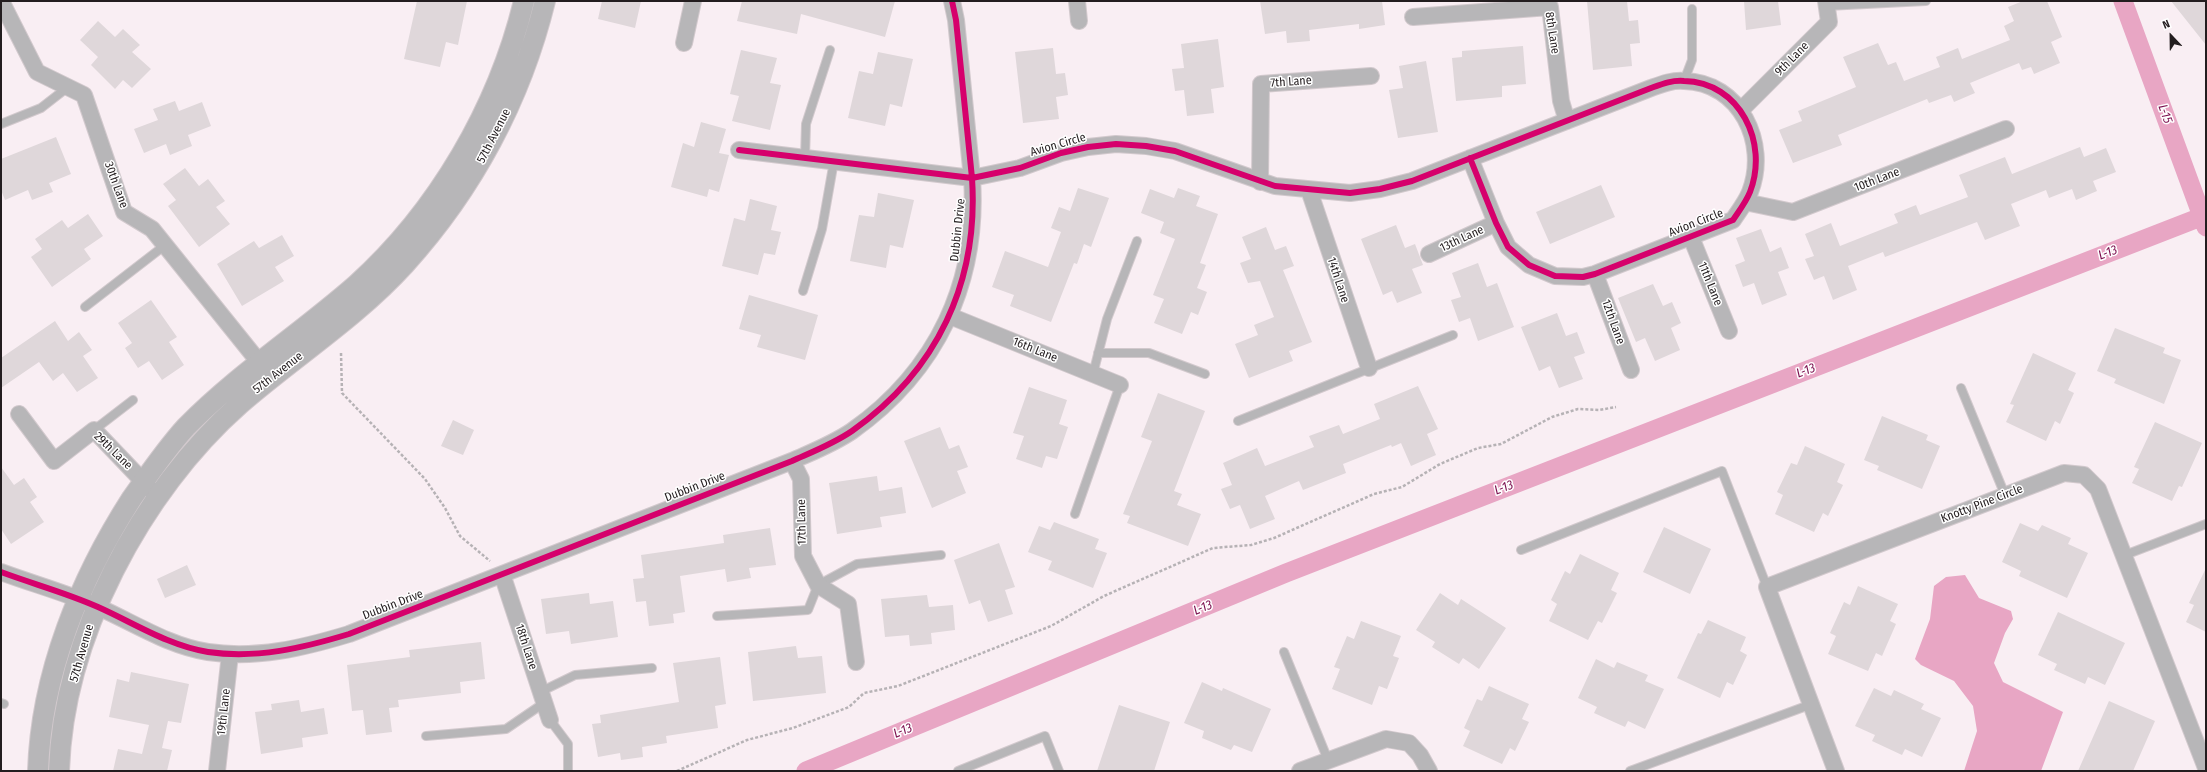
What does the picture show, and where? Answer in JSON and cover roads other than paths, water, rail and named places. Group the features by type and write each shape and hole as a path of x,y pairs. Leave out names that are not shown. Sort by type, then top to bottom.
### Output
{"street":[{"name":"30th Lane","path":"1,1 37,72 84,95 124,212 152,229 164,246 272,378"},
{"name":"57th Avenue","path":"38,771 46,706 59,652 77,600 109,534 143,482 185,428 225,389 357,283 389,251 420,214 455,165 484,112 503,68 524,1"},
{"name":"57th Avenue","path":"59,771 67,710 79,658 96,606 127,544 177,470 200,442 239,405 371,299 404,265 437,227 473,176 503,121 523,75 545,1"},
{"path":"684,43 693,1"},
{"name":"Dubbin Drive","path":"1,572 96,606 178,644 207,652 262,654 306,647 349,634 792,461 829,444 851,431 890,400 916,372 937,340 950,316 960,290 969,253 973,202 972,178 956,20 952,1"},
{"path":"1077,1 1079,21"},
{"name":"9th Lane","path":"1741,110 1829,22 1827,3"},
{"name":"8th Lane","path":"1413,17 1546,4 1561,101 1567,121"},
{"name":"7th Lane","path":"1260,182 1261,84 1371,76"},
{"name":"Avion Circle","path":"739,150 972,178 1020,168 1062,153 1088,147 1116,144 1146,146 1175,151 1275,186 1350,193 1380,189 1412,181 1470,158 1670,81 1684,81 1710,86 1732,100 1748,121 1755,147 1754,176 1746,202 1733,220 1595,274 1583,277 1555,276 1529,265 1508,247 1496,223 1470,158"},
{"name":"10th Lane","path":"1746,202 1793,212 2006,129"},
{"name":"14th Lane","path":"1309,190 1369,368"},
{"name":"13th Lane","path":"1429,254 1496,223"},
{"name":"11th Lane","path":"1691,237 1729,331"},
{"name":"12th Lane","path":"1595,274 1631,370"},
{"name":"16th Lane","path":"950,316 1120,385"},
{"name":"29th Lane","path":"20,414 54,461 94,430 158,497"},
{"name":"17th Lane","path":"792,461 801,479 803,556 818,585"},
{"name":"Knotty Pine Circle","path":"1767,588 2064,473 2084,475 2098,490 2125,555 2206,768"},
{"name":"18th Lane","path":"502,574 550,720"},
{"path":"818,585 848,604 856,662"},
{"path":"1767,588 1836,771"},
{"name":"19th Lane","path":"217,771 230,654"},
{"path":"1300,771 1386,739 1409,743 1420,755 1430,771"}],"lane":[{"path":"1827,3 1926,1"},
{"path":"1684,81 1692,60 1692,9"},
{"path":"805,158 806,124 830,50"},
{"path":"1,124 40,108 68,87"},
{"path":"803,291 822,229 834,161"},
{"path":"1093,374 1107,319 1137,241"},
{"path":"84,308 164,246"},
{"path":"1238,421 1453,334"},
{"path":"1098,353 1148,353 1205,374"},
{"path":"1075,514 1120,385"},
{"path":"1962,388 2005,495"},
{"path":"94,430 133,400"},
{"path":"1521,550 1722,471 1767,588"},
{"path":"2125,555 2206,524"},
{"path":"717,616 808,610 818,585 857,564 941,555"},
{"path":"1284,652 1328,760"},
{"path":"426,736 506,729 542,697 575,675 652,668"},
{"path":"1630,771 1812,704"},
{"path":"550,720 568,744 568,771"},
{"path":"958,771 1045,736 1059,771"}],"waterway":[{"name":"L-15","path":"2123,1 2206,227"},
{"name":"L-13","path":"806,771 1286,573 2206,215"}]}
